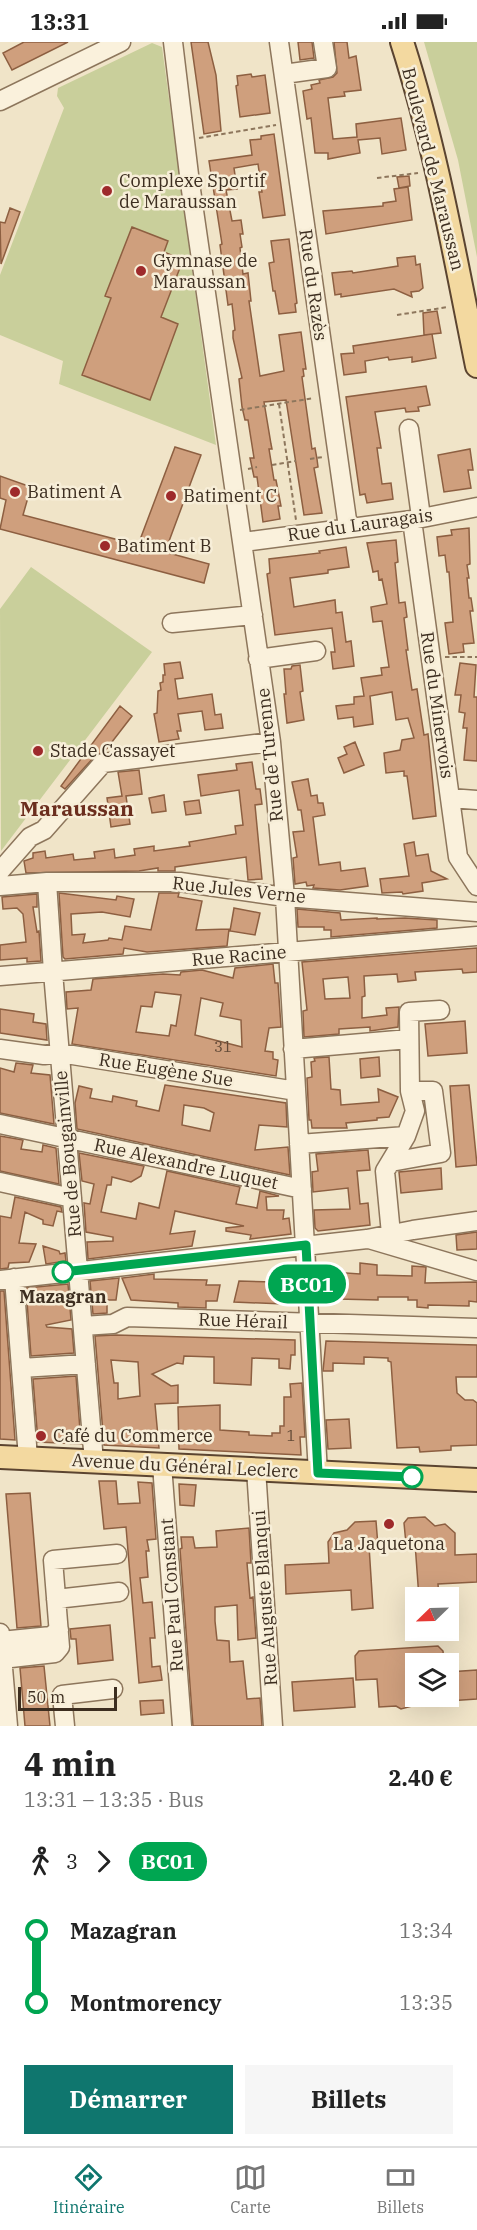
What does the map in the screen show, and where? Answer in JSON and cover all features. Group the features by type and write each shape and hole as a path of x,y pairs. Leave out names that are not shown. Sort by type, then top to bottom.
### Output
{"main road":[{"name":"Boulevard de Maraussan","path":"402,42 419,97 471,311"},
{"name":"Boulevard de Maraussan","path":"410,42 431,106 455,204 477,366"},
{"name":"Avenue du Général Leclerc","path":"0,1457 477,1480"}],"street":[{"path":"0,101 93,48 121,42"},
{"name":"Rue de Turenne","path":"173,42 184,140 271,742 285,897 318,1473"},
{"name":"Rue du Razès","path":"279,42 348,527"},
{"path":"284,74 327,68 323,42"},
{"name":"Rue du Minervois","path":"409,429 430,657 458,857 477,886"},
{"name":"Rue du Lauragais","path":"243,542 417,518 477,507"},
{"path":"172,623 253,615"},
{"path":"258,659 316,651"},
{"path":"0,871 30,837 44,830 103,763 271,742"},
{"path":"450,798 477,800"},
{"name":"Rue Jules Verne","path":"0,886 47,882 180,882 285,897 477,912"},
{"name":"Rue de Bougainville","path":"47,882 94,1462"},
{"name":"Rue Racine","path":"0,976 477,936"},
{"path":"391,1234 385,1171 406,1136 415,1110 410,1091 409,1012 440,1010"},
{"path":"293,1049 409,1039"},
{"name":"Rue Eugène Sue","path":"0,1049 44,1055 60,1053 296,1091"},
{"path":"391,1162 441,1153 433,1091 410,1091"},
{"name":"Rue Alexandre Luquet","path":"0,1124 302,1189"},
{"path":"299,1144 406,1136"},
{"path":"0,1182 72,1198"},
{"path":"28,1458 21,1368 7,1279 367,1239 477,1221"},
{"path":"367,1239 477,1271"},
{"name":"Rue Hérail","path":"83,1326 113,1324 127,1317 477,1328"},
{"path":"21,1368 86,1364"},
{"name":"Rue Paul Constant","path":"162,1465 182,1726"},
{"name":"Rue Auguste Blanqui","path":"256,1470 273,1726"},
{"path":"1,1650 51,1636 59,1630 53,1560 117,1554"},
{"path":"56,1599 119,1592"},
{"path":"0,1633 8,1726"},
{"path":"64,1726 62,1695 113,1689"}],"path":[{"path":"184,140 291,123"},
{"path":"377,178 436,171"},
{"path":"397,315 471,311"},
{"path":"224,412 329,396"},
{"path":"279,404 298,534"},
{"path":"272,465 296,461"},
{"path":"430,657 477,657"}],"green space":[{"path":"424,42 477,42 477,257 458,160"},
{"name":"Complexe Sportif de Maraussan","path":"152,43 162,47 216,445 59,384 63,361 0,335 0,275 64,108 57,96 58,88"},
{"name":"Stade Cassayet","path":"31,567 152,652 1,851 0,609"}],"building":[{"path":"24,42 68,42 12,70 3,53"},
{"path":"191,42 208,42 216,75 221,131 204,134"},
{"path":"298,42 312,42 314,58 300,60"},
{"path":"334,42 347,42 349,58 356,56 361,90 344,92 345,96 328,98 333,139 357,137 356,124 401,118 406,150 382,154 380,138 358,140 360,153 328,159 328,153 315,153 311,118 307,119 303,91 312,89 311,85 320,83 319,80 333,77 337,73"},
{"path":"251,74 252,77 265,75 270,113 240,117 237,76"},
{"path":"274,134 285,215 263,218 258,164 234,168 237,189 226,190 232,221 241,220 243,234 240,234 242,247 240,248 243,274 248,273 251,301 249,301 260,376 284,371 279,335 301,332 306,369 303,369 304,376 302,377 312,449 315,448 317,459 318,467 314,468 322,513 304,515 286,400 264,402 272,449 269,449 274,480 276,480 281,506 278,506 280,519 263,522 257,477 254,477 250,458 254,458 248,420 245,420 242,407 239,379 242,378 233,338 235,330 232,304 228,305 220,245 222,244 209,161 252,155 250,140"},
{"path":"409,176 410,186 399,188 397,177"},
{"path":"408,187 412,220 326,234 323,211 383,206 383,203 396,201 394,189"},
{"path":"10,208 20,212 1,264 0,222 5,223"},
{"path":"132,227 168,241 164,252 183,260 161,317 178,324 150,400 82,375 111,298 105,296"},
{"path":"289,239 297,303 295,304 296,312 279,314 269,263 274,262 271,241"},
{"path":"415,256 416,265 420,264 423,288 411,292 412,297 394,289 341,297 341,294 335,295 332,273 352,271 353,273 398,266 397,258"},
{"path":"437,311 441,333 424,335 423,313"},
{"path":"432,334 436,358 412,362 412,357 389,360 388,357 365,361 366,372 344,375 341,354 354,353 353,346"},
{"path":"426,386 430,405 418,407 419,411 406,412 405,408 375,412 381,448 377,448 382,484 391,483 393,499 367,503 365,494 360,495 346,397"},
{"path":"175,447 201,455 165,552 209,564 204,583 0,529 6,500 0,498 0,476 31,487 23,515 138,545"},
{"path":"470,449 473,470 468,470 471,488 444,492 438,455"},
{"path":"469,528 470,564 467,565 469,578 467,578 473,611 470,611 474,643 463,644 464,652 449,654 445,623 453,622 449,572 447,572 445,555 439,556 437,537 452,535 451,530"},
{"path":"396,540 398,562 395,563 399,603 405,602 407,617 404,618 408,650 406,650 412,690 417,689 424,735 428,734 436,816 413,819 407,776 404,776 404,771 386,773 384,753 400,750 402,740 414,738 408,718 396,720 392,692 370,696 373,724 354,727 353,717 338,719 336,706 354,704 354,697 364,696 361,678 382,675 381,668 389,667 382,621 373,622 371,607 387,604 382,579 379,580 378,571 373,572 367,543"},
{"path":"346,547 349,567 328,570 328,573 290,578 294,607 335,600 336,613 342,612 346,642 351,641 354,666 333,669 331,652 335,652 332,628 275,635 267,574 270,573 269,559 320,553 319,551"},
{"path":"180,662 183,678 175,679 178,699 212,694 215,715 221,714 223,728 205,730 202,711 178,714 181,731 177,731 179,739 159,742 154,714 157,713 160,683 163,682 163,675 165,675 164,664"},
{"path":"460,663 476,665 474,697 477,697 477,761 464,760 467,728 463,728 465,713 459,712 461,695 455,695"},
{"path":"300,665 303,691 300,692 304,720 287,723 284,669"},
{"path":"120,706 132,716 105,751 95,756 65,789 61,786"},
{"path":"355,742 364,765 344,773 338,758 347,754 344,747"},
{"path":"252,762 256,789 260,789 262,804 255,805 262,879 248,880 246,857 175,867 175,871 158,871 158,868 139,871 26,873 24,861 33,858 33,853 45,851 46,858 73,854 74,860 95,858 94,852 114,849 115,858 135,855 134,849 154,846 154,851 190,846 189,842 236,834 235,826 243,825 239,790 201,796 198,775 237,770 236,764"},
{"path":"139,770 142,794 126,796 130,824 111,827 107,798 122,796 118,772"},
{"path":"308,779 311,796 317,795 318,803 323,803 325,815 313,817 319,865 340,862 341,871 365,868 368,886 340,890 313,888 314,885 307,886 306,882 295,884 293,858 297,857 293,832 304,831 301,810 298,810 292,782"},
{"path":"164,795 166,811 152,813 149,798"},
{"path":"199,800 201,813 186,815 184,802"},
{"path":"414,842 416,856 428,854 431,871 447,879 422,883 423,891 403,894 402,892 382,893 380,879 409,876 404,844"},
{"path":"59,893 116,900 117,896 134,899 130,917 102,912 71,914 72,935 85,934 83,943 109,938 122,940 125,926 151,930 159,893 179,893 178,897 202,901 196,930 229,929 227,946 147,952 124,948 123,954 65,959 63,957"},
{"path":"37,894 37,907 33,907 37,932 39,931 41,961 27,962 27,958 0,960 0,945 26,942 23,914 17,908 3,909 2,897"},
{"path":"234,908 260,913 255,935 230,931"},
{"path":"297,909 340,913 341,920 405,918 437,920 437,928 331,937 331,930 324,930 324,927 298,927"},
{"path":"477,948 477,972 463,973 462,969 415,972 416,980 398,982 397,974 364,976 365,996 362,997 362,1018 387,1015 386,1008 399,1007 398,1027 370,1031 370,1027 339,1029 339,1034 304,1037 303,1011 307,1010 302,962","holes":["348,977 350,998 325,999 323,979"]},
{"path":"273,964 275,983 278,983 281,1027 269,1028 265,1051 273,1052 273,1059 278,1060 276,1076 72,1044 78,1008 67,1009 66,992 91,990 93,979 180,975 181,972 202,970 233,978 235,968","holes":["155,992 181,995 176,1026 171,1025 169,1036 136,1032 141,1006 152,1007","201,998 223,1003 220,1016 241,1020 242,1047 195,1035"]},
{"path":"0,1009 34,1014 33,1022 46,1024 47,1040 0,1033"},
{"path":"465,1021 467,1053 428,1056 425,1024"},
{"path":"329,1057 331,1089 340,1090 341,1105 379,1102 378,1089 398,1097 389,1117 346,1123 347,1128 312,1128 311,1120 309,1120 307,1078 312,1077 311,1062 315,1061 314,1058"},
{"path":"379,1057 380,1076 361,1078 360,1059"},
{"path":"16,1063 33,1065 31,1073 50,1075 54,1124 0,1113 0,1068 14,1072"},
{"path":"165,1085 286,1103 287,1127 259,1125 255,1150 288,1147 290,1175 77,1129 75,1103 79,1086 92,1089 90,1098 112,1102 113,1096 137,1101 136,1106 159,1111","holes":["184,1105 204,1108 214,1113 210,1131 182,1125"]},
{"path":"469,1085 477,1165 456,1167 450,1086"},
{"path":"0,1136 23,1140 21,1149 42,1152 43,1145 56,1148 59,1184 0,1171"},
{"path":"368,1150 370,1170 357,1171 360,1204 368,1203 370,1225 318,1231 315,1228 314,1210 350,1209 348,1188 313,1192 312,1172 318,1171 316,1154"},
{"path":"79,1153 144,1166 141,1176 131,1182 112,1177 111,1185 107,1185 101,1212 136,1219 139,1203 159,1208 167,1171 240,1187 236,1204 257,1208 260,1191 279,1196 266,1197 267,1210 284,1210 283,1219 289,1218 291,1234 250,1239 251,1235 226,1231 226,1228 244,1226 175,1211 170,1234 195,1231 192,1246 88,1259 87,1242 113,1241 113,1237 86,1232 84,1203 90,1204 94,1184 82,1181"},
{"path":"441,1168 442,1189 401,1193 399,1172"},
{"path":"15,1197 61,1207 62,1212 57,1211 53,1226 43,1224 43,1220 25,1212 19,1243 36,1244 29,1262 9,1263 8,1268 0,1269 0,1216 11,1218"},
{"path":"477,1232 477,1249 457,1250 456,1235"},
{"path":"43,1246 59,1251 60,1254 65,1253 66,1261 46,1264"},
{"path":"360,1263 377,1265 377,1275 412,1276 412,1266 426,1267 425,1283 477,1282 477,1302 469,1301 469,1306 428,1305 428,1308 417,1307 417,1300 408,1300 408,1297 378,1297 378,1300 338,1299 339,1295 323,1295 323,1290 319,1290 318,1271 360,1274"},
{"path":"154,1274 154,1279 207,1280 206,1285 220,1285 217,1301 206,1301 206,1308 178,1307 178,1303 131,1300 122,1278"},
{"path":"275,1275 295,1276 297,1299 284,1299 284,1304 234,1302 239,1281 274,1282"},
{"path":"119,1278 116,1300 107,1300 107,1313 93,1314 90,1281"},
{"path":"68,1284 71,1320 46,1325 47,1327 72,1329 74,1353 31,1356 26,1288"},
{"path":"0,1291 4,1291 15,1440 0,1439"},
{"path":"95,1336 295,1340 295,1355 291,1355 290,1369 279,1368 279,1359 252,1358 251,1385 214,1383 214,1357 184,1356 183,1364 177,1363 152,1374 171,1386 178,1385 178,1403 155,1404 159,1448 104,1445","holes":["111,1360 138,1362 140,1396 118,1399 118,1383 114,1383"]},
{"path":"326,1341 477,1345 477,1377 456,1377 457,1393 465,1400 473,1400 477,1403 477,1445 451,1446 451,1450 420,1452 419,1447 397,1448 391,1362 388,1358 364,1357 364,1364 333,1363 333,1371 323,1371"},
{"path":"76,1376 81,1444 38,1442 33,1379"},
{"path":"302,1383 305,1437 300,1437 301,1455 179,1449 178,1407 220,1405 220,1430 272,1436 272,1433 280,1433 280,1426 284,1426 284,1397 291,1397 290,1384"},
{"path":"349,1419 351,1448 328,1449 326,1420"},
{"path":"99,1481 116,1481 118,1504 140,1503 138,1482 152,1483 156,1539 147,1540 148,1577 140,1578 143,1603 152,1602 155,1638 150,1638 152,1667 160,1666 162,1680 139,1683 126,1527 104,1529"},
{"path":"179,1484 196,1485 194,1506 180,1505"},
{"path":"30,1493 41,1626 17,1628 6,1494"},
{"path":"425,1517 435,1526 445,1524 455,1533 455,1555 477,1554 477,1582 418,1587 415,1543 406,1544 404,1523 408,1518"},
{"path":"376,1521 378,1546 369,1546 373,1608 352,1610 351,1590 286,1594 285,1565 329,1563 328,1542 334,1533 347,1530 355,1522"},
{"path":"249,1528 251,1563 247,1563 250,1598 253,1597 256,1638 238,1640 237,1605 215,1607 215,1621 217,1640 229,1641 230,1662 243,1661 247,1699 260,1698 262,1726 193,1726 181,1537 193,1537 195,1548 217,1547 216,1531"},
{"path":"110,1625 113,1660 78,1664 76,1639 71,1639 70,1629"},
{"path":"438,1646 443,1653 405,1653 405,1707 408,1707 401,1709 396,1706 379,1707 377,1679 356,1680 355,1656 359,1651"},
{"path":"44,1666 50,1726 25,1726 20,1668"},
{"path":"477,1670 477,1699 459,1700 459,1671"},
{"path":"353,1678 355,1707 294,1711 292,1682"},
{"path":"163,1700 164,1713 141,1715 140,1701"}],"bus line":[{"name":"BC01","path":"63,1272 306,1245 318,1473 412,1477"}],"place":[{"name":"Complexe Sportif de Maraussan","path":"107,191"},
{"name":"Gymnase de Maraussan","path":"141,271"},
{"name":"Batiment A","path":"15,492"},
{"name":"Batiment C","path":"171,496"},
{"name":"Batiment B","path":"105,546"},
{"name":"Stade Cassayet","path":"38,751"},
{"name":"Mazagran","path":"63,1272"},
{"name":"Café du Commerce","path":"41,1436"},
{"name":"La Jaquetona","path":"389,1524"}],"district":[{"name":"Maraussan","path":"77,809"}]}
